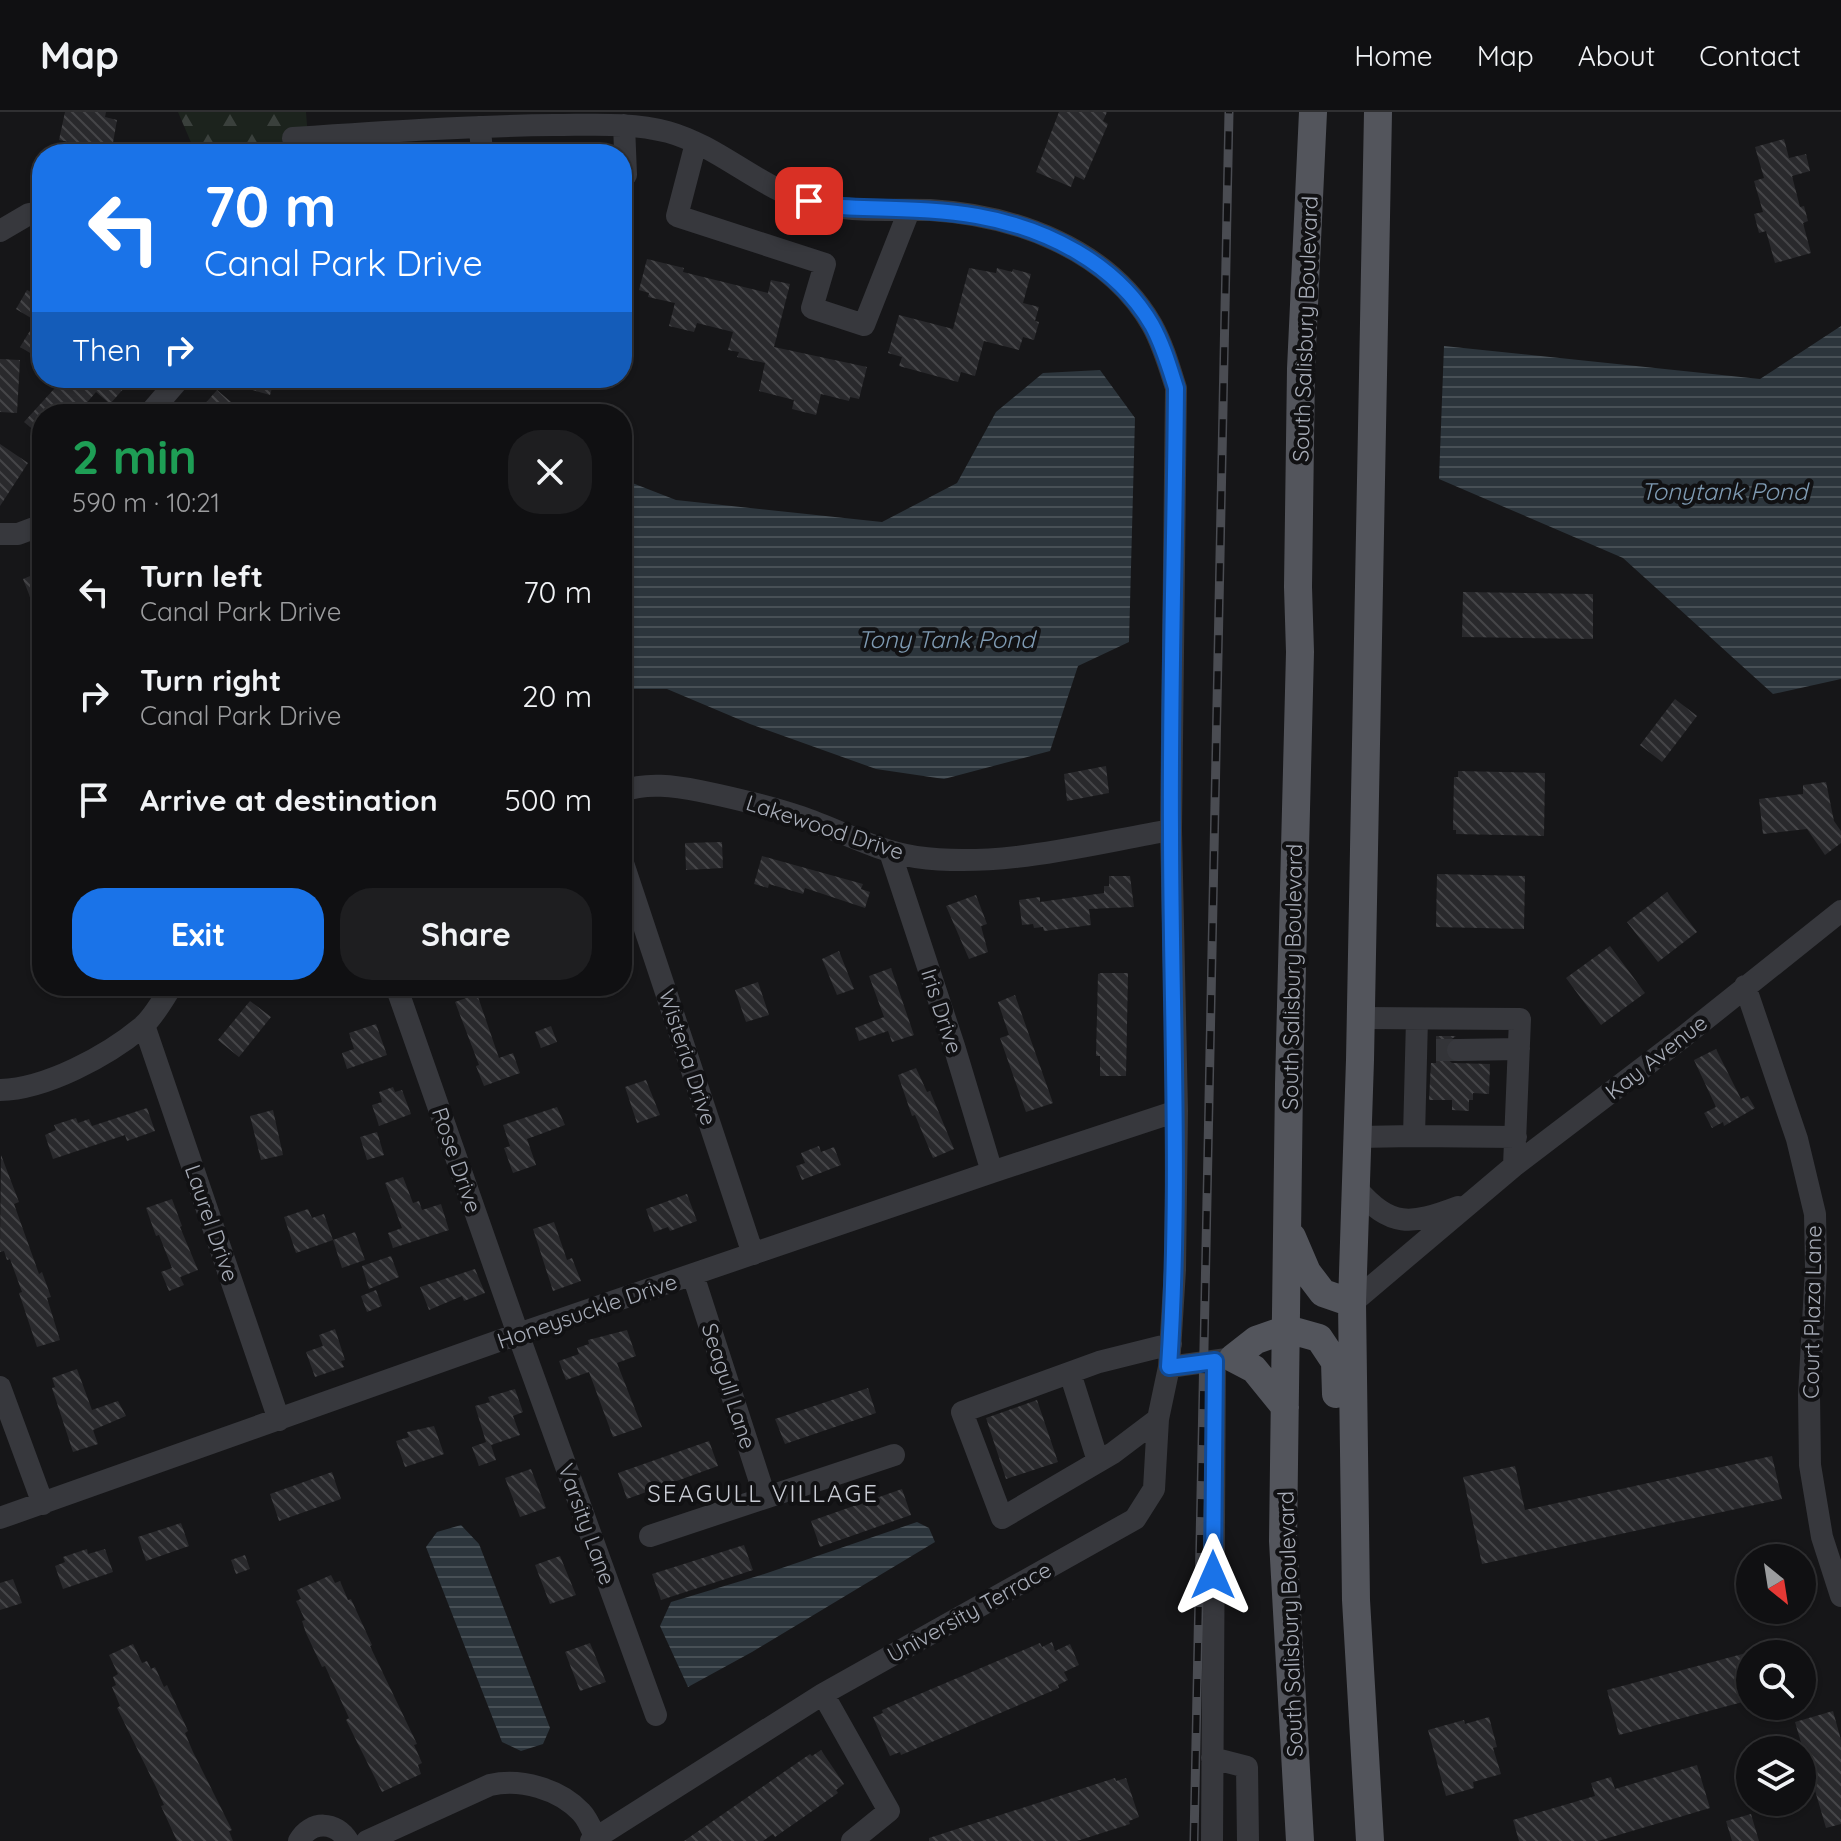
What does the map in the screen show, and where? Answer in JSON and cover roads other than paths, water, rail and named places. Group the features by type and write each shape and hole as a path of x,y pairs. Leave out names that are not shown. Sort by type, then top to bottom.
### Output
{"main road":[{"path":"1370,1841 1356,1600 1352,1303 1361,1018 1378,114"},
{"name":"South Salisbury Boulevard","path":"1300,1841 1283,1541 1300,668 1301,369 1313,120"},
{"path":"1287,1226 1307,1272 1323,1293 1352,1303"},
{"path":"1224,1359 1256,1340 1287,1329 1319,1338 1335,1362 1337,1442 1353,1461"},
{"path":"1224,1359 1254,1369 1285,1407"}],"street":[{"path":"624,125 625,144"},
{"name":"University Terrace","path":"300,143 480,127 624,125 669,132 710,149 753,177 793,196 825,206 978,216 1058,240 1119,283 1151,324 1176,388 1171,830 1177,1111 1175,1270 1169,1367 1158,1419 1154,1489 1135,1519 823,1694 595,1840"},
{"path":"480,127 481,144"},
{"path":"696,143 677,216 825,264 812,308 864,325 909,211"},
{"path":"0,231 32,214"},
{"path":"158,404 171,388"},
{"path":"0,534 18,534 32,529"},
{"name":"Lakewood Drive","path":"632,787 664,786 744,800 800,817 890,852 951,860 1016,857 1171,830"},
{"name":"Iris Drive","path":"890,852 992,1172"},
{"name":"Wisteria Drive","path":"632,890 753,1254"},
{"name":"Kay Avenue","path":"1352,1303 1514,1166 1841,911"},
{"name":"Court Plaza Lane","path":"1745,986 1797,1139 1815,1214 1810,1465 1822,1537 1841,1596"},
{"path":"0,1090 14,1090 43,1082 89,1061 144,1025 165,996"},
{"name":"Rose Drive","path":"400,996 518,1334"},
{"path":"1361,1018 1520,1019 1514,1166"},
{"path":"1414,1136 1437,1050 1417,1019"},
{"name":"Laurel Drive","path":"144,1025 279,1420"},
{"path":"1437,1050 1519,1049"},
{"name":"Honeysuckle Drive","path":"0,1518 518,1334 1177,1111"},
{"path":"1358,1137 1516,1137"},
{"name":"Kay Avenue","path":"1356,1188 1374,1209 1408,1221 1435,1216 1470,1202"},
{"name":"Seagull Lane","path":"693,1275 765,1497"},
{"name":"Varsity Lane","path":"518,1334 656,1715"},
{"path":"1158,1419 1098,1461 1002,1518 962,1412 1099,1362 1171,1344"},
{"path":"1169,1367 1224,1359 1212,1841"},
{"path":"1070,1373 1098,1461"},
{"path":"0,1387 43,1504"},
{"path":"650,1536 894,1455"},
{"path":"823,1694 889,1811 852,1841"},
{"path":"1212,1758 1247,1767 1248,1841"},
{"path":"367,1841 490,1785 505,1782 526,1784 552,1792 582,1813 595,1840"},
{"path":"299,1841 306,1831 322,1825 338,1829 348,1841"}],"water":[{"name":"Tonytank Pond","path":"1841,326 1841,679 1773,694 1623,558 1439,479 1444,346 1760,379"},
{"name":"Tony Tank Pond","path":"1100,370 1135,418 1129,642 1078,666 1050,751 944,779 876,769 750,724 667,689 632,689 632,483 676,500 882,522 957,483 996,412 1043,373"},
{"path":"917,1522 929,1528 935,1542 688,1687 660,1626 671,1602"},
{"path":"461,1525 479,1544 550,1728 543,1744 521,1751 502,1742 426,1547 437,1532"}],"tunnel":[{"path":"1436,1050 1458,1050"}],"railway":[{"path":"1194,1841 1229,112"}],"district":[{"name":"SEAGULL VILLAGE","path":"763,1494"}]}
